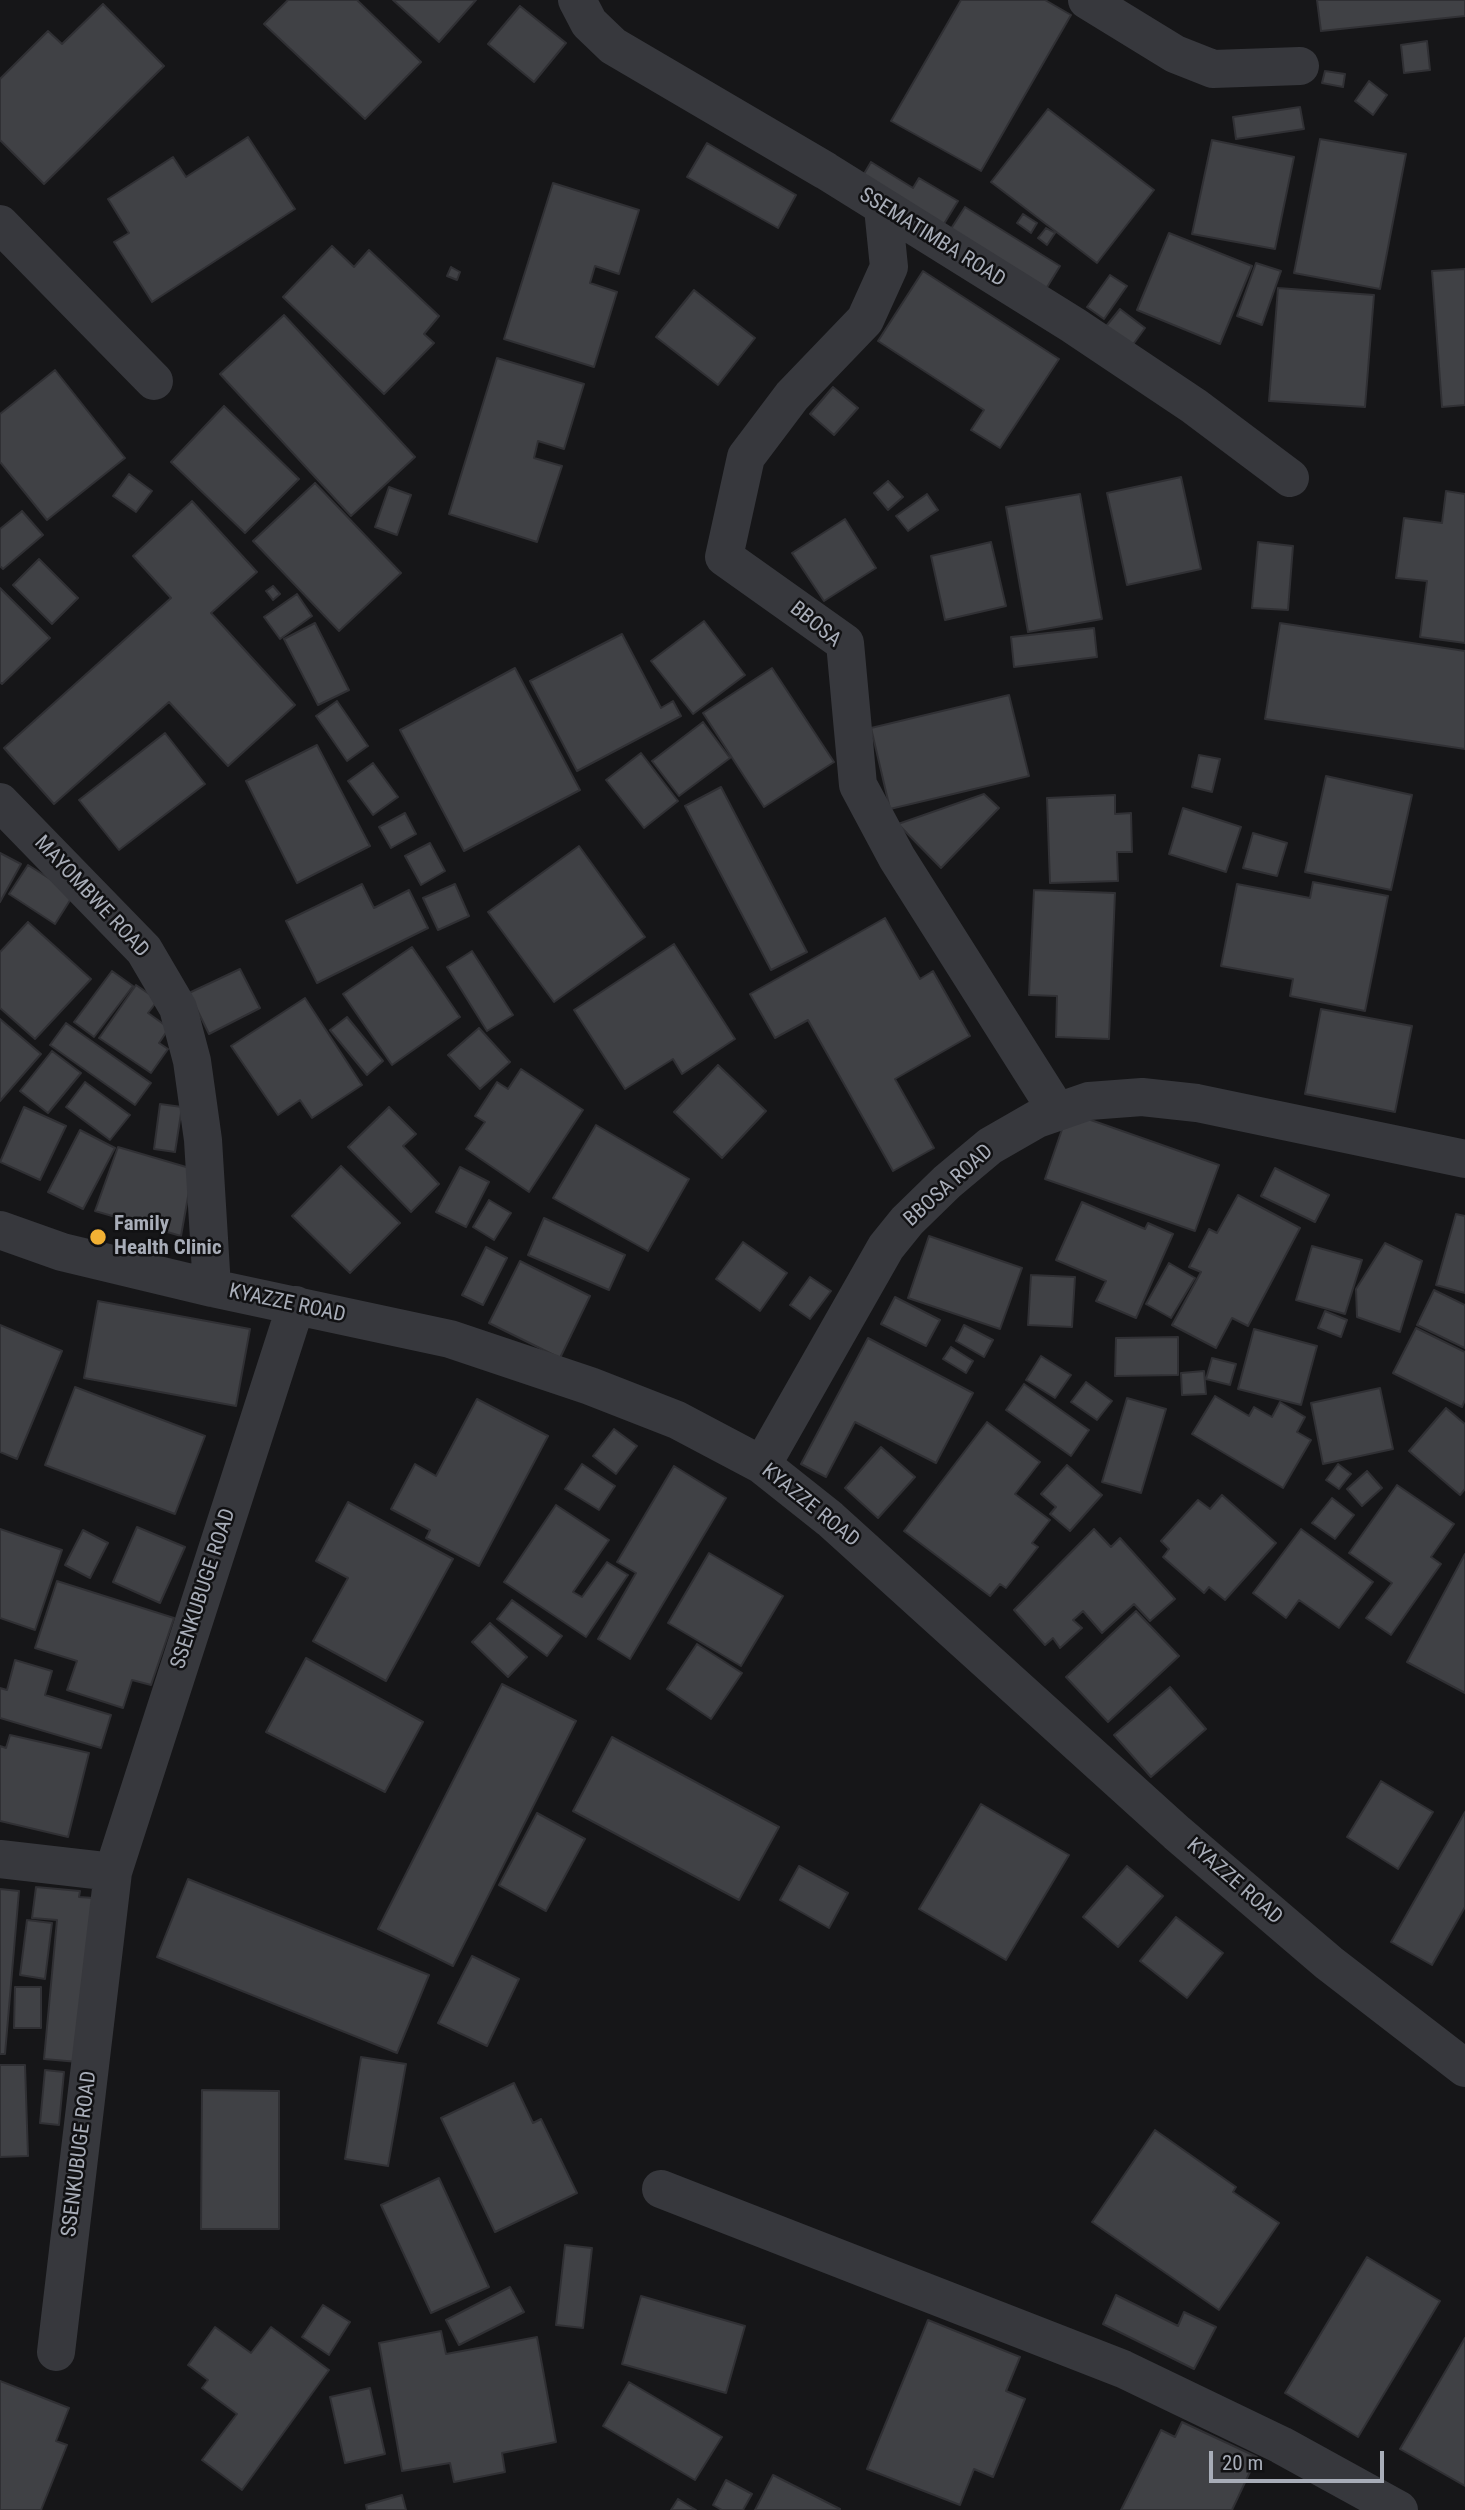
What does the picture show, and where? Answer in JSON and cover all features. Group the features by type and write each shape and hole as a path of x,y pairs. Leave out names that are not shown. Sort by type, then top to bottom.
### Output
{"street":[{"name":"SSEMATIMBA ROAD","path":"577,0 589,23 613,46 826,171 1073,325 1194,406 1290,478"},
{"path":"1087,0 1175,54 1213,69 1300,65"},
{"name":"BBOSA","path":"883,208 889,267 865,320 792,396 746,457 724,557 845,643 858,785 897,858 1057,1111"},
{"path":"0,224 155,381"},
{"name":"MAYOMBWE ROAD","path":"0,802 144,950 178,1008 192,1061 203,1140 212,1288"},
{"name":"BBOSA ROAD","path":"762,1465 886,1247 907,1221 947,1182 990,1146 1037,1119 1090,1101 1142,1097 1197,1103 1465,1159"},
{"name":"KYAZZE ROAD","path":"0,1230 62,1252 212,1288 450,1339 677,1420 762,1465 830,1519 1177,1833 1328,1963 1465,2068"},
{"name":"SSENKUBUGE ROAD","path":"56,2351 113,1872 296,1306"},
{"path":"0,1859 113,1872"},
{"path":"661,2189 1124,2370 1281,2445 1399,2510"}],"building":[{"path":"288,0 357,0 421,62 365,119 264,24"},
{"path":"393,0 476,0 439,42"},
{"path":"961,0 1045,0 1071,15 981,171 891,121"},
{"path":"1317,0 1465,0 1465,16 1321,31"},
{"path":"103,4 164,66 44,184 0,140 0,79 48,31 62,44"},
{"path":"520,6 566,43 534,82 488,44"},
{"path":"1427,41 1430,70 1404,73 1401,45"},
{"path":"1325,71 1345,74 1343,87 1322,83"},
{"path":"1369,81 1387,95 1373,115 1355,101"},
{"path":"1300,107 1304,129 1236,139 1233,117"},
{"path":"1048,109 1154,190 1097,263 991,182"},
{"path":"248,137 295,209 152,302 114,242 129,233 108,199 173,157 186,177"},
{"path":"1320,139 1406,154 1380,289 1294,273"},
{"path":"1212,140 1294,157 1275,249 1192,234"},
{"path":"707,143 796,195 778,228 687,177"},
{"path":"871,162 913,188 919,178 958,201 939,232 858,184"},
{"path":"553,183 639,210 619,274 595,266 590,283 617,292 594,367 504,339"},
{"path":"965,207 1060,266 1041,297 945,238"},
{"path":"1023,214 1037,223 1031,233 1017,223"},
{"path":"1046,228 1055,233 1047,245 1038,238"},
{"path":"1169,233 1252,266 1220,344 1137,310"},
{"path":"332,246 354,267 369,250 439,316 424,334 434,343 384,394 283,297"},
{"path":"1256,263 1281,271 1262,325 1237,316"},
{"path":"451,267 460,272 457,280 447,276"},
{"path":"1465,269 1465,405 1442,407 1432,271"},
{"path":"923,271 1059,359 1000,448 971,430 984,410 878,341"},
{"path":"1110,275 1127,286 1104,319 1087,307"},
{"path":"1278,288 1374,295 1365,407 1269,401"},
{"path":"694,290 755,338 718,385 656,337"},
{"path":"1120,309 1145,328 1129,350 1103,330"},
{"path":"284,315 415,457 351,516 220,374"},
{"path":"497,358 584,384 564,449 538,441 534,458 562,466 537,542 449,514"},
{"path":"55,370 125,458 47,520 0,462 0,414"},
{"path":"833,387 858,408 834,435 810,414"},
{"path":"224,406 299,479 245,533 171,462"},
{"path":"129,474 152,491 136,512 113,496"},
{"path":"1181,477 1201,569 1127,585 1107,493"},
{"path":"888,481 903,497 888,510 874,493"},
{"path":"315,483 401,573 339,631 253,541"},
{"path":"389,487 411,495 397,535 375,527"},
{"path":"1446,491 1465,494 1465,643 1420,637 1427,581 1396,578 1404,518 1442,523"},
{"path":"927,494 938,510 908,531 896,516"},
{"path":"1080,494 1102,619 1028,632 1006,507"},
{"path":"192,501 257,572 211,613 295,705 228,766 169,702 54,804 4,748 171,598 133,556"},
{"path":"22,511 43,535 3,569 0,566 0,529"},
{"path":"845,519 876,568 824,601 792,553"},
{"path":"991,542 1006,606 945,620 931,556"},
{"path":"1258,542 1293,546 1288,610 1252,608"},
{"path":"39,559 78,598 52,624 13,585"},
{"path":"273,586 280,594 273,600 266,591"},
{"path":"0,588 50,638 2,684 0,682"},
{"path":"297,594 312,616 280,639 264,617"},
{"path":"704,621 745,675 693,714 651,661"},
{"path":"315,623 349,690 318,705 284,639"},
{"path":"1280,623 1465,651 1465,749 1265,719"},
{"path":"1094,628 1097,657 1014,667 1011,637"},
{"path":"622,634 661,708 673,701 681,716 577,771 530,681"},
{"path":"515,668 580,790 464,851 400,730"},
{"path":"772,668 834,762 764,807 703,713"},
{"path":"1009,695 1029,776 890,809 871,728"},
{"path":"337,701 368,746 347,761 316,716"},
{"path":"703,722 730,758 679,796 652,761"},
{"path":"165,733 205,784 119,850 79,800"},
{"path":"317,745 370,846 297,883 246,781"},
{"path":"641,753 678,801 644,828 606,780"},
{"path":"1199,755 1220,759 1212,792 1192,787"},
{"path":"373,763 398,797 373,815 348,781"},
{"path":"1326,776 1412,795 1391,890 1305,872"},
{"path":"721,787 807,952 771,970 685,806"},
{"path":"984,794 999,808 941,868 898,824"},
{"path":"1115,795 1115,814 1131,813 1132,852 1117,852 1118,881 1050,883 1047,798"},
{"path":"1183,808 1241,827 1226,872 1169,854"},
{"path":"405,813 416,834 391,848 379,827"},
{"path":"1253,833 1287,843 1277,876 1243,868"},
{"path":"430,843 445,871 421,885 405,856"},
{"path":"579,846 645,937 554,1002 488,912"},
{"path":"0,853 21,864 0,902"},
{"path":"28,865 74,894 55,924 9,894"},
{"path":"1313,882 1388,896 1365,1011 1290,996 1293,979 1221,966 1237,884 1310,898"},
{"path":"362,884 374,908 409,890 428,928 317,983 286,921"},
{"path":"455,884 469,916 438,930 423,898"},
{"path":"1034,890 1115,893 1109,1039 1056,1037 1057,996 1029,995"},
{"path":"885,918 920,979 933,971 970,1036 895,1079 934,1148 893,1171 808,1020 775,1038 750,994"},
{"path":"28,922 91,979 35,1039 0,1008 0,952"},
{"path":"674,944 735,1039 682,1074 673,1059 625,1089 574,1010"},
{"path":"412,947 460,1017 392,1065 343,994"},
{"path":"472,951 513,1015 487,1031 447,967"},
{"path":"240,969 260,1008 209,1034 189,993"},
{"path":"112,971 133,986 94,1037 74,1022"},
{"path":"136,985 158,1000 148,1013 169,1028 159,1043 168,1049 151,1073 99,1038"},
{"path":"305,998 362,1085 312,1118 300,1100 278,1115 231,1046"},
{"path":"1321,1009 1412,1026 1395,1112 1305,1094"},
{"path":"347,1017 383,1061 367,1075 330,1030"},
{"path":"0,1019 41,1054 0,1101"},
{"path":"66,1023 151,1083 135,1105 50,1045"},
{"path":"479,1028 510,1062 480,1089 448,1055"},
{"path":"52,1051 81,1073 48,1113 20,1091"},
{"path":"718,1065 766,1111 722,1158 674,1112"},
{"path":"521,1069 583,1110 529,1192 466,1149 485,1122 475,1116 497,1082 508,1089"},
{"path":"85,1082 130,1115 110,1140 66,1107"},
{"path":"160,1104 182,1107 175,1152 154,1149"},
{"path":"24,1107 66,1126 40,1180 0,1162"},
{"path":"389,1107 416,1134 403,1146 439,1184 411,1212 348,1147"},
{"path":"1068,1112 1219,1165 1195,1231 1045,1179"},
{"path":"596,1125 689,1179 648,1251 553,1198"},
{"path":"80,1130 115,1148 83,1209 48,1192"},
{"path":"118,1147 193,1169 181,1236 95,1211"},
{"path":"341,1166 400,1223 350,1273 292,1216"},
{"path":"460,1167 489,1182 466,1227 436,1212"},
{"path":"1275,1168 1329,1195 1315,1222 1261,1196"},
{"path":"1238,1195 1300,1228 1248,1326 1232,1318 1216,1348 1172,1325 1201,1272 1189,1267 1209,1229 1217,1233"},
{"path":"489,1200 511,1213 494,1240 473,1227"},
{"path":"1082,1202 1145,1229 1148,1223 1173,1234 1136,1318 1096,1301 1106,1281 1056,1260"},
{"path":"1456,1214 1465,1216 1465,1293 1436,1285"},
{"path":"544,1218 625,1255 609,1290 528,1255"},
{"path":"929,1236 1022,1268 1000,1329 908,1298"},
{"path":"743,1242 787,1273 760,1311 716,1279"},
{"path":"1385,1243 1422,1261 1400,1332 1357,1317 1356,1289"},
{"path":"1312,1246 1362,1260 1345,1314 1296,1300"},
{"path":"486,1247 507,1258 483,1305 462,1295"},
{"path":"520,1261 590,1296 560,1358 489,1323"},
{"path":"1169,1263 1195,1278 1171,1318 1146,1304"},
{"path":"1031,1275 1075,1277 1072,1327 1028,1325"},
{"path":"810,1277 831,1291 810,1319 790,1305"},
{"path":"1434,1290 1465,1305 1465,1348 1417,1325"},
{"path":"895,1297 940,1320 926,1346 881,1324"},
{"path":"98,1301 250,1329 236,1406 84,1378"},
{"path":"1325,1311 1347,1320 1341,1337 1318,1328"},
{"path":"0,1325 62,1351 17,1459 0,1452"},
{"path":"964,1325 993,1340 984,1357 956,1341"},
{"path":"1416,1328 1465,1352 1465,1400 1462,1407 1393,1373"},
{"path":"1254,1329 1317,1346 1301,1405 1238,1389"},
{"path":"1178,1337 1178,1375 1115,1376 1116,1338"},
{"path":"868,1338 973,1393 936,1463 855,1422 826,1477 801,1464"},
{"path":"951,1347 973,1361 966,1373 943,1359"},
{"path":"1041,1356 1071,1375 1055,1398 1026,1380"},
{"path":"1212,1358 1236,1364 1230,1385 1206,1379"},
{"path":"1204,1371 1206,1394 1182,1395 1181,1373"},
{"path":"1086,1382 1112,1401 1097,1420 1071,1402"},
{"path":"1024,1384 1089,1430 1071,1456 1006,1410"},
{"path":"75,1387 205,1436 175,1514 45,1465"},
{"path":"1380,1388 1393,1449 1323,1464 1311,1403"},
{"path":"1215,1396 1249,1416 1254,1407 1272,1417 1280,1402 1305,1417 1297,1432 1311,1440 1283,1488 1192,1434"},
{"path":"1127,1398 1166,1409 1141,1493 1102,1482"},
{"path":"477,1399 548,1436 479,1566 426,1538 430,1530 391,1509 415,1464 436,1476"},
{"path":"1446,1408 1465,1424 1465,1489 1460,1495 1409,1451"},
{"path":"987,1422 1040,1462 1015,1494 1050,1520 1032,1543 1038,1547 1006,1588 1000,1584 990,1596 904,1531"},
{"path":"614,1429 637,1446 616,1474 593,1456"},
{"path":"881,1447 915,1477 878,1518 845,1488"},
{"path":"582,1464 615,1486 599,1510 565,1489"},
{"path":"1338,1464 1351,1474 1339,1489 1326,1480"},
{"path":"1067,1465 1102,1495 1070,1531 1050,1514 1056,1507 1041,1494"},
{"path":"674,1466 726,1498 630,1659 598,1639 636,1573 617,1562"},
{"path":"1367,1471 1382,1488 1362,1506 1347,1489"},
{"path":"1397,1485 1454,1524 1431,1557 1441,1564 1391,1635 1366,1618 1392,1583 1349,1553"},
{"path":"1222,1495 1276,1543 1225,1600 1209,1587 1204,1593 1163,1557 1169,1549 1161,1541 1198,1500 1210,1509"},
{"path":"1332,1498 1354,1515 1335,1539 1312,1523"},
{"path":"348,1502 453,1559 386,1681 313,1641 348,1578 316,1561"},
{"path":"556,1505 609,1540 573,1592 582,1597 607,1562 628,1575 586,1637 504,1582"},
{"path":"137,1527 185,1547 160,1603 113,1582"},
{"path":"0,1529 62,1550 35,1630 0,1618"},
{"path":"1094,1529 1111,1547 1120,1538 1175,1599 1150,1621 1134,1604 1102,1633 1083,1611 1073,1620 1082,1628 1060,1648 1053,1638 1045,1645 1014,1610"},
{"path":"1301,1529 1373,1582 1339,1628 1299,1600 1286,1618 1253,1593"},
{"path":"83,1530 108,1543 90,1578 65,1565"},
{"path":"709,1553 783,1596 741,1666 668,1623"},
{"path":"1465,1554 1465,1693 1407,1662"},
{"path":"57,1581 174,1618 151,1685 132,1680 123,1708 67,1690 77,1661 35,1648"},
{"path":"512,1600 562,1636 547,1656 497,1619"},
{"path":"1136,1611 1179,1656 1108,1722 1066,1677"},
{"path":"490,1623 527,1657 508,1677 472,1642"},
{"path":"697,1644 742,1673 711,1719 667,1689"},
{"path":"306,1658 423,1722 385,1792 266,1732"},
{"path":"15,1660 52,1671 45,1695 111,1715 101,1748 0,1718 0,1688 7,1690"},
{"path":"502,1684 576,1721 453,1966 378,1929"},
{"path":"1170,1687 1206,1729 1151,1777 1114,1735"},
{"path":"10,1735 89,1753 68,1837 0,1821 0,1746 6,1748"},
{"path":"612,1737 779,1827 739,1900 573,1811"},
{"path":"1381,1781 1433,1812 1398,1869 1347,1837"},
{"path":"981,1804 1069,1855 1006,1960 919,1909"},
{"path":"1465,1812 1465,1907 1432,1965 1391,1942"},
{"path":"537,1813 585,1839 546,1911 499,1885"},
{"path":"799,1866 848,1893 829,1928 780,1900"},
{"path":"1127,1866 1163,1896 1118,1947 1083,1917"},
{"path":"188,1879 429,1975 397,2053 157,1957"},
{"path":"36,1887 80,1891 79,1897 94,1898 78,2062 44,2059 57,1920 32,1918"},
{"path":"0,1889 19,1891 5,2054 0,2054"},
{"path":"1176,1917 1223,1953 1187,1998 1140,1961"},
{"path":"27,1920 52,1923 45,1979 20,1975"},
{"path":"472,1956 519,1979 487,2046 438,2023"},
{"path":"15,1987 41,1987 41,2028 14,2028"},
{"path":"361,2057 406,2064 388,2166 345,2159"},
{"path":"0,2065 25,2065 28,2156 0,2157"},
{"path":"45,2070 64,2072 59,2125 40,2123"},
{"path":"514,2083 533,2123 541,2119 577,2193 495,2232 441,2118"},
{"path":"202,2090 279,2091 279,2229 201,2229"},
{"path":"1155,2130 1236,2187 1233,2192 1279,2223 1219,2310 1092,2222"},
{"path":"439,2178 489,2287 431,2313 381,2205"},
{"path":"565,2245 592,2248 583,2328 556,2325"},
{"path":"1367,2257 1440,2301 1358,2437 1285,2393"},
{"path":"510,2287 524,2312 459,2345 446,2320"},
{"path":"1116,2295 1178,2326 1184,2312 1216,2327 1194,2369 1103,2324"},
{"path":"641,2296 745,2326 726,2393 622,2364"},
{"path":"323,2305 350,2322 329,2355 302,2337"},
{"path":"928,2320 1020,2357 1006,2391 1025,2399 993,2477 974,2469 960,2505 867,2469"},
{"path":"215,2327 251,2353 271,2327 329,2370 242,2490 202,2460 237,2414 202,2388 208,2380 188,2365"},
{"path":"441,2331 446,2354 537,2337 556,2442 502,2453 505,2472 454,2482 450,2463 402,2471 379,2343"},
{"path":"1465,2338 1465,2486 1400,2449"},
{"path":"0,2381 69,2408 56,2441 67,2445 41,2510 0,2510"},
{"path":"629,2382 722,2437 695,2480 603,2426"},
{"path":"370,2388 385,2454 345,2463 330,2397"},
{"path":"1182,2422 1257,2457 1232,2510 1121,2510 1161,2430 1175,2437"},
{"path":"773,2475 840,2509 755,2510"},
{"path":"726,2480 752,2494 743,2510 722,2510 713,2505"},
{"path":"402,2495 406,2510 367,2510 366,2505"},
{"path":"678,2499 696,2510 671,2510"}],"place":[{"name":"Family Health Clinic","path":"98,1237"}]}
